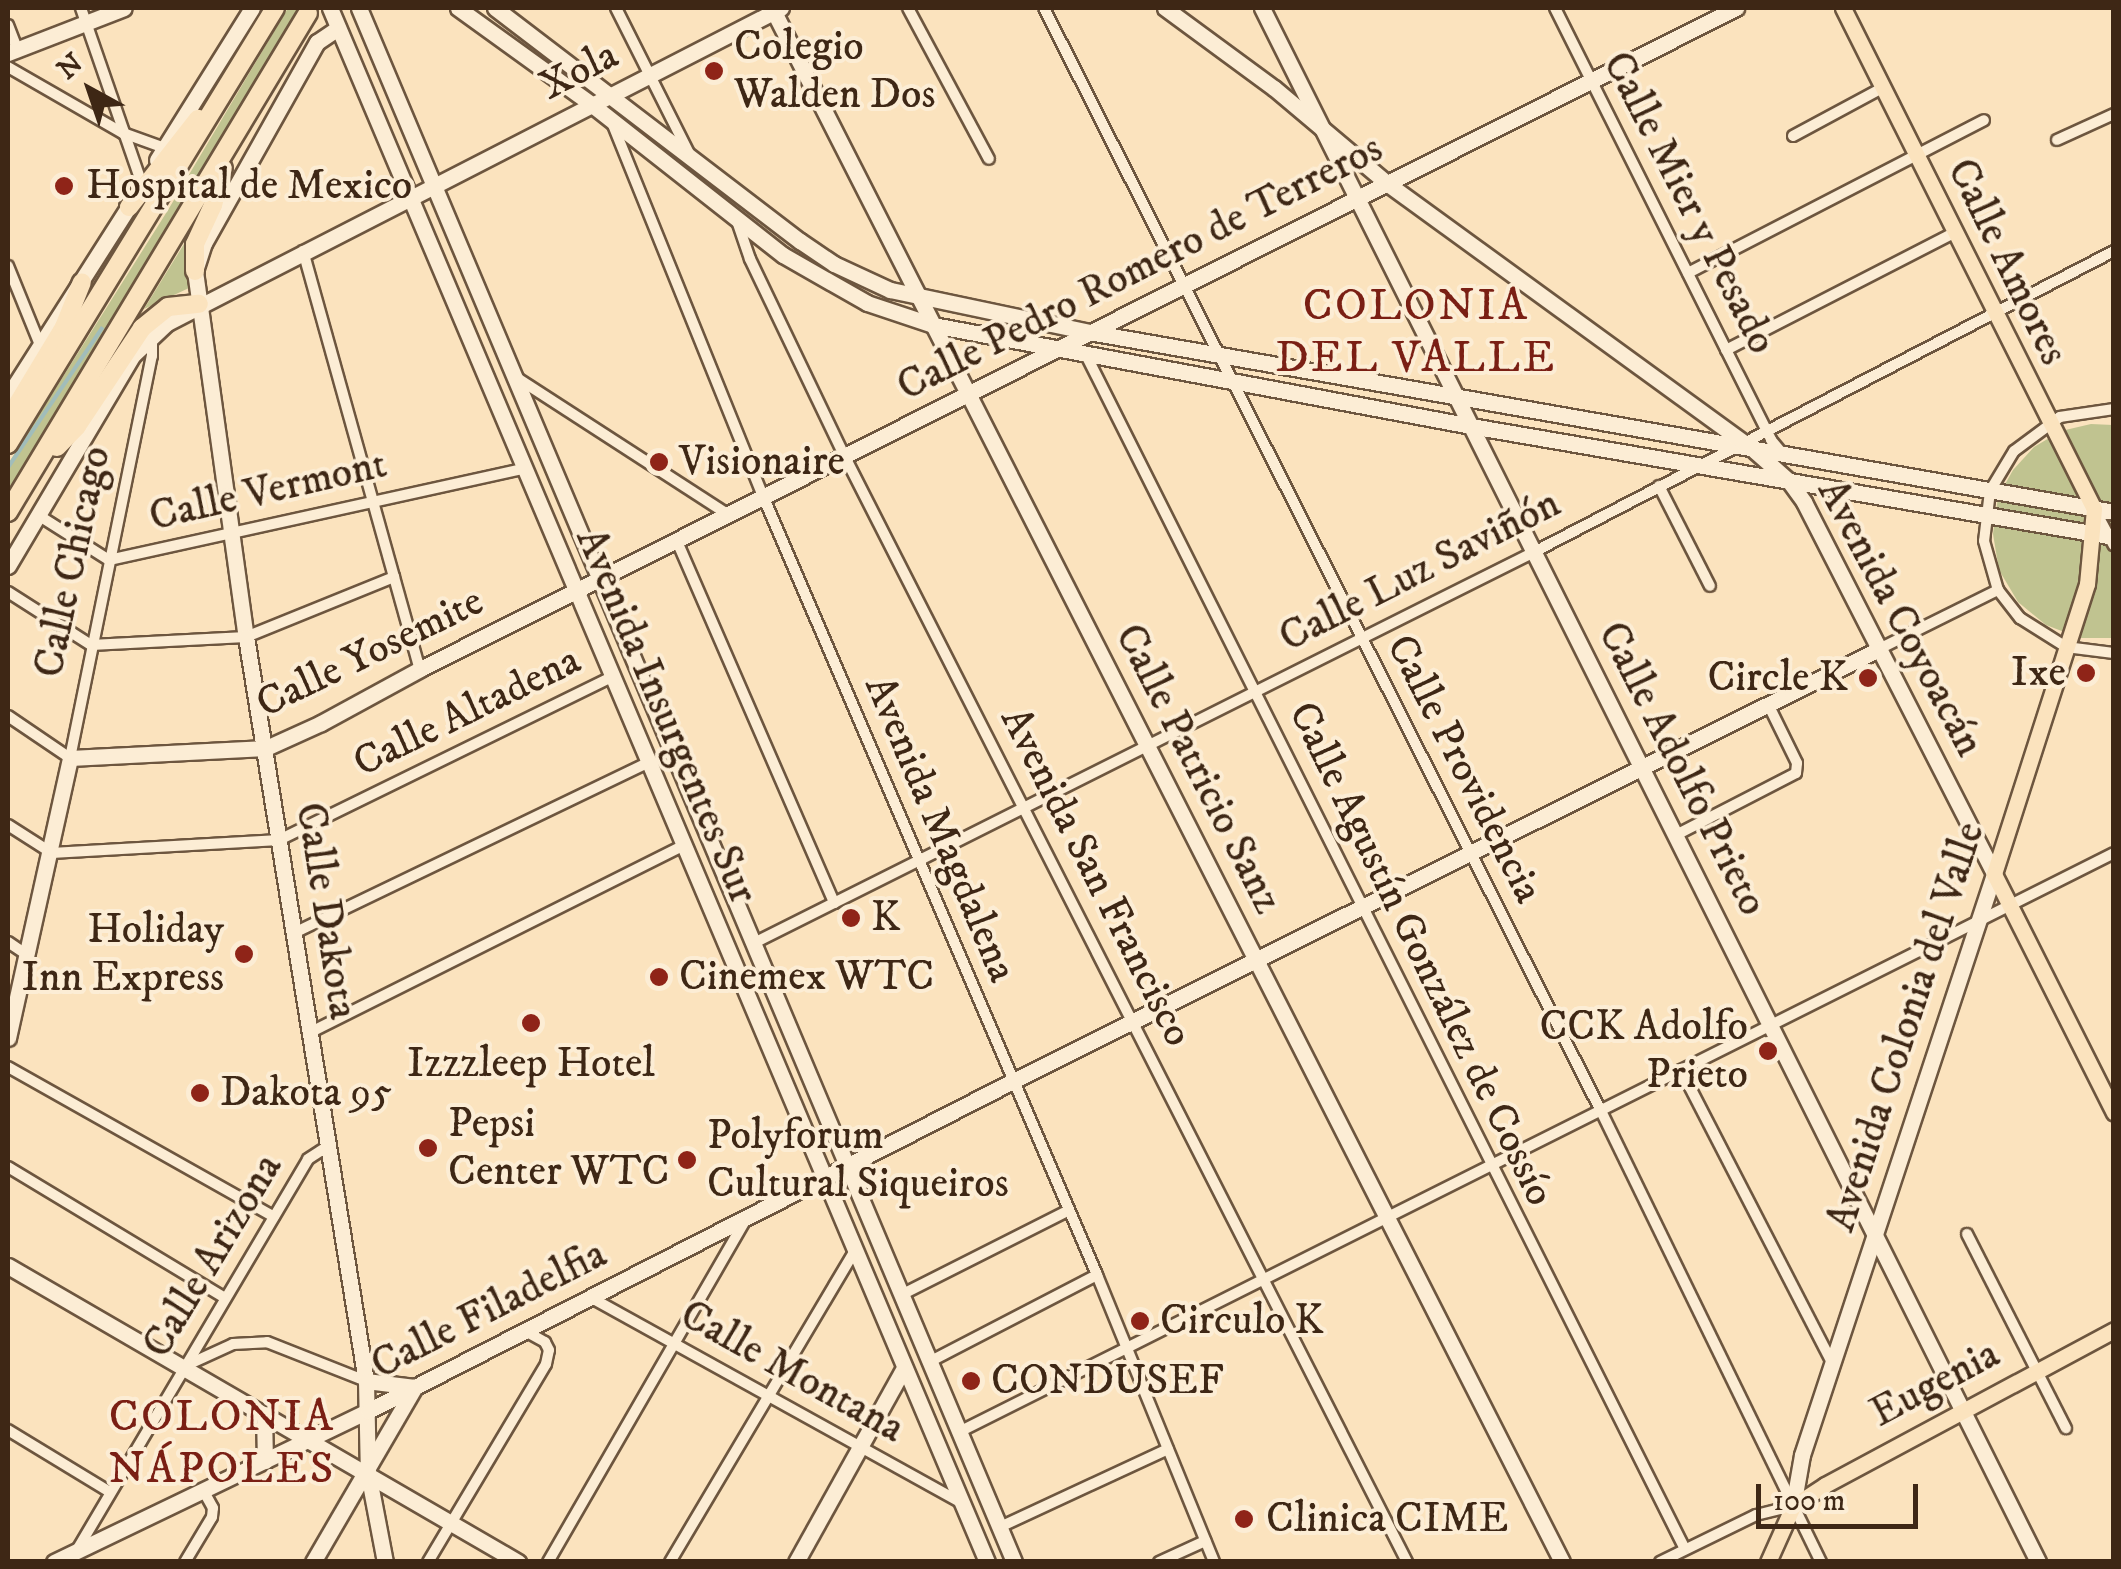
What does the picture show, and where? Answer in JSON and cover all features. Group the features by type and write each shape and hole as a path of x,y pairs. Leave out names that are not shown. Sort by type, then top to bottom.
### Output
{"highway":[{"path":"8,444 275,8"},
{"path":"8,512 308,12"},
{"path":"129,207 226,90"},
{"path":"195,272 195,244 213,205 227,150"},
{"path":"8,420 64,327 82,282"},
{"path":"41,460 76,426 128,346 151,319 174,305 199,304"}],"main road":[{"name":"Calle Amores","path":"1843,8 2094,509"},
{"name":"Avenida Colonia del Valle","path":"1994,874 2087,584 2107,538 2094,509"},
{"name":"Avenida Coyoacán","path":"1994,874 2114,1113"},
{"name":"Eugenia","path":"1793,1506 1861,1463 2114,1330"},
{"name":"Avenida Colonia del Valle","path":"1768,1562 1793,1506"}],"street":[{"path":"8,25 12,51 84,15 124,8"},
{"path":"8,396 252,8"},
{"name":"Avenida Insurgentes Sur","path":"330,8 987,1562"},
{"name":"Avenida Insurgentes Sur","path":"358,8 1014,1562"},
{"path":"458,8 591,104 783,255 840,290 933,325 1471,426 2107,538"},
{"path":"495,8 834,264 919,299 1736,444 1755,452 2114,512"},
{"path":"616,8 690,156"},
{"path":"908,8 989,159"},
{"name":"Calle Providencia","path":"1044,8 1600,1110 1822,1562"},
{"path":"1165,8 1274,88 1388,184 1736,444"},
{"name":"Calle Adolfo Prieto","path":"1262,8 1360,197 2038,1562"},
{"name":"Calle Mier y Pesado","path":"1555,8 1765,428 1786,456"},
{"name":"Calle Pedro Romero de Terreros","path":"575,590 1736,8"},
{"name":"Xola","path":"152,334 199,304 776,9"},
{"name":"Calle Patricio Sanz","path":"776,9 967,394 1562,1562"},
{"path":"84,15 142,184"},
{"path":"195,272 204,242 316,42 338,28"},
{"path":"8,67 123,133 164,148"},
{"path":"1274,88 1290,81 1295,70"},
{"path":"1793,136 1882,88"},
{"path":"2057,140 2114,114"},
{"name":"Avenida Magdalena","path":"611,120 764,496 1097,1275 1214,1562"},
{"path":"1688,273 1984,120"},
{"name":"Avenida San Francisco","path":"736,218 750,259 844,455 1407,1562"},
{"path":"1726,350 1954,232"},
{"path":"303,250 420,669"},
{"name":"Calle Luz Saviñón","path":"752,944 1534,552 1765,428 2114,251"},
{"path":"8,266 40,345"},
{"name":"Calle Dakota","path":"195,272 246,637 366,1382 368,1473 385,1562"},
{"path":"1084,354 1088,332"},
{"path":"8,566 133,355 152,334"},
{"name":"Calle Chicago","path":"8,1038 52,853 152,356 152,334"},
{"name":"Calle Agustín González de Cossío","path":"1084,354 1684,1549"},
{"path":"513,376 727,514"},
{"path":"2114,409 2073,413 2048,423 2014,451 1990,491 1984,515 1986,554 1998,590 2020,618 2066,647 2114,653"},
{"path":"1755,452 1764,440 1765,428"},
{"name":"Avenida Coyoacán","path":"1755,452 1789,481 1994,874"},
{"name":"Calle Vermont","path":"38,515 109,560 524,469"},
{"path":"1659,486 1710,586"},
{"path":"676,539 834,903"},
{"path":"8,592 91,645 246,637 394,578"},
{"name":"Calle Yosemite","path":"70,758 266,748 575,590"},
{"path":"1879,649 1998,590"},
{"name":"Calle Filadelfia","path":"54,1562 415,1387 1013,1081 1879,649"},
{"name":"Calle Altadena","path":"52,853 278,840 612,677"},
{"path":"1676,835 1796,773 1796,763 1768,704"},
{"path":"8,716 70,758"},
{"path":"294,933 647,763"},
{"path":"8,825 52,853"},
{"path":"310,1034 682,846"},
{"path":"959,1432 2114,853"},
{"name":"Avenida Colonia del Valle","path":"1793,1506 1802,1455 1994,874"},
{"path":"8,942 28,956"},
{"path":"8,1067 274,1217"},
{"path":"1681,1070 1832,1363"},
{"name":"Calle Arizona","path":"73,1556 308,1159 328,1146"},
{"path":"8,1167 226,1298"},
{"path":"901,1295 1069,1210"},
{"path":"548,1562 748,1216"},
{"path":"1967,1234 2066,1428"},
{"path":"670,1562 854,1251"},
{"path":"8,1266 518,1562"},
{"path":"929,1362 1097,1275"},
{"name":"Calle Montana","path":"590,1297 962,1503"},
{"path":"428,1562 546,1364 549,1350 545,1342 524,1330"},
{"path":"185,1366 233,1344 267,1342 366,1382 415,1387 313,1562"},
{"path":"796,1562 904,1368"},
{"path":"264,1414 264,1461"},
{"path":"8,1430 110,1492"},
{"path":"1000,1527 1168,1450"},
{"path":"186,1562 212,1517 213,1508 204,1492"},
{"path":"1660,1562 1756,1516 1793,1506"},
{"path":"1158,1562 1206,1541"}],"green space":[{"path":"288,8 299,8 177,220 8,491 8,464 168,210"},
{"path":"184,244 189,288 144,309"},
{"path":"2091,424 2113,425 2113,638 2080,638 2046,625 2018,602 1999,570 1993,534 1998,497 2013,470 2034,447 2061,431"}],"water":[{"path":"101,326 104,328 8,471 8,464"}],"place":[{"name":"Colegio Walden Dos","path":"714,71"},
{"name":"Hospital de Mexico","path":"64,186"},
{"name":"Visionaire","path":"659,462"},
{"name":"Ixe","path":"2086,673"},
{"name":"Circle K","path":"1868,678"},
{"name":"K","path":"851,918"},
{"name":"Holiday Inn Express","path":"244,954"},
{"name":"Cinemex WTC","path":"659,977"},
{"name":"Izzzleep Hotel","path":"531,1023"},
{"name":"CCK Adolfo Prieto","path":"1768,1051"},
{"name":"Dakota 95","path":"200,1093"},
{"name":"Pepsi Center WTC","path":"428,1148"},
{"name":"Polyforum Cultural Siqueiros","path":"687,1160"},
{"name":"Circulo K","path":"1140,1321"},
{"name":"CONDUSEF","path":"971,1381"},
{"name":"Clinica CIME","path":"1244,1519"}],"district":[{"name":"COLONIA DEL VALLE","path":"1416,333"},
{"name":"COLONIA NÁPOLES","path":"222,1444"}]}
